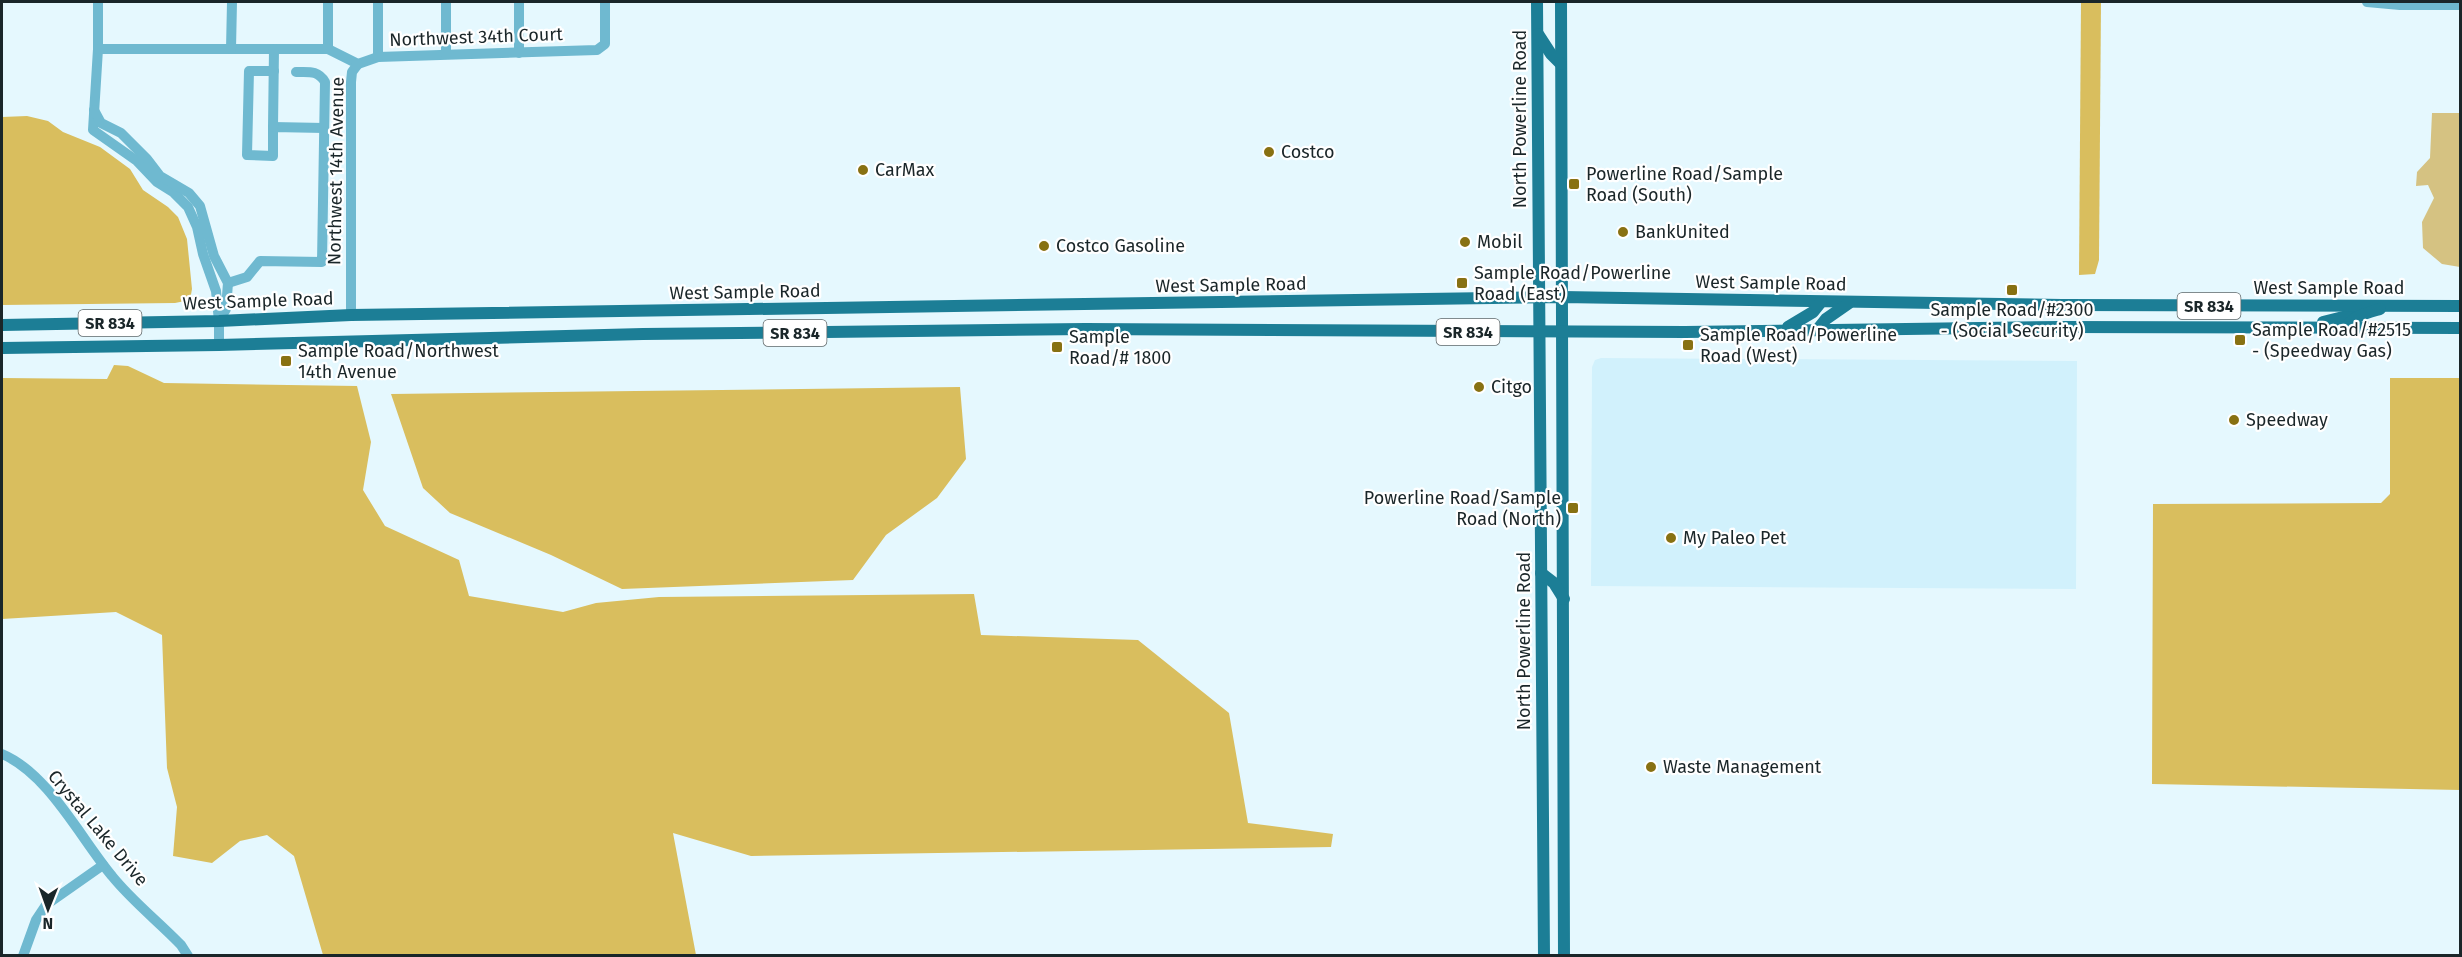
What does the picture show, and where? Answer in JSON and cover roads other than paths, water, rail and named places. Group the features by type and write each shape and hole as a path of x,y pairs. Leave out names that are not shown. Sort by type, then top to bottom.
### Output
{"main road":[{"name":"North Powerline Road","path":"1537,2 1544,956"},
{"path":"1561,2 1564,956"},
{"path":"1538,33 1551,54 1561,64"},
{"name":"West Sample Road","path":"2,325 219,321 351,315 1539,297 1821,302 2460,306"},
{"path":"1784,329 1813,312 1821,302"},
{"path":"1818,329 1826,319 1851,302"},
{"path":"2292,328 2339,319 2355,306"},
{"path":"2345,328 2358,316 2390,306"},
{"name":"SR 834","path":"2,348 643,334 915,331 1685,332 1784,329 2460,328"},
{"path":"1541,573 1554,583 1564,600"},
{"path":"1543,812 1557,836 1564,841"},
{"path":"1543,870 1552,852 1564,841"}],"street":[{"path":"98,2 98,49 93,130 137,161 188,207 197,227 203,254 216,291 219,345"},
{"path":"231,50 232,2"},
{"path":"328,2 328,49"},
{"path":"378,2 378,57"},
{"path":"446,2 446,54"},
{"path":"519,2 519,53"},
{"name":"Northwest 34th Court","path":"358,64 378,57 597,50 605,44 605,2"},
{"path":"2367,2 2400,5 2460,5"},
{"path":"98,49 328,49 358,64"},
{"path":"274,49 274,71 273,127 273,156 246,155 249,71 274,71"},
{"name":"Northwest 14th Avenue","path":"351,315 351,82 352,72 358,64"},
{"path":"228,283 247,277 260,261 322,262 325,82 316,72 296,72"},
{"path":"94,110 101,123 121,133 160,176 189,193 200,206 214,256 228,283 226,309 219,321"},
{"path":"273,127 324,128"},
{"name":"Crystal Lake Drive","path":"2,754 11,758 34,777 56,801 113,878 181,945 188,956"},
{"path":"23,956 36,920 46,905 103,865"}],"place":[{"name":"Costco","path":"1269,152"},
{"name":"CarMax","path":"863,170"},
{"name":"Powerline Road/Sample Road (South)","path":"1574,184"},
{"name":"BankUnited","path":"1623,232"},
{"name":"Mobil","path":"1465,242"},
{"name":"Costco Gasoline","path":"1044,246"},
{"name":"Sample Road/Powerline Road (East)","path":"1462,283"},
{"name":"Sample Road/#2300 - (Social Security)","path":"2012,290"},
{"name":"Sample Road/#2515 - (Speedway Gas)","path":"2240,340"},
{"name":"Sample Road/Powerline Road (West)","path":"1688,345"},
{"name":"Sample Road/# 1800","path":"1057,347"},
{"name":"Sample Road/Northwest 14th Avenue","path":"286,361"},
{"name":"Citgo","path":"1479,387"},
{"name":"Speedway","path":"2234,420"},
{"name":"Powerline Road/Sample Road (North)","path":"1573,508"},
{"name":"My Paleo Pet","path":"1671,538"},
{"name":"Waste Management","path":"1651,767"}]}
